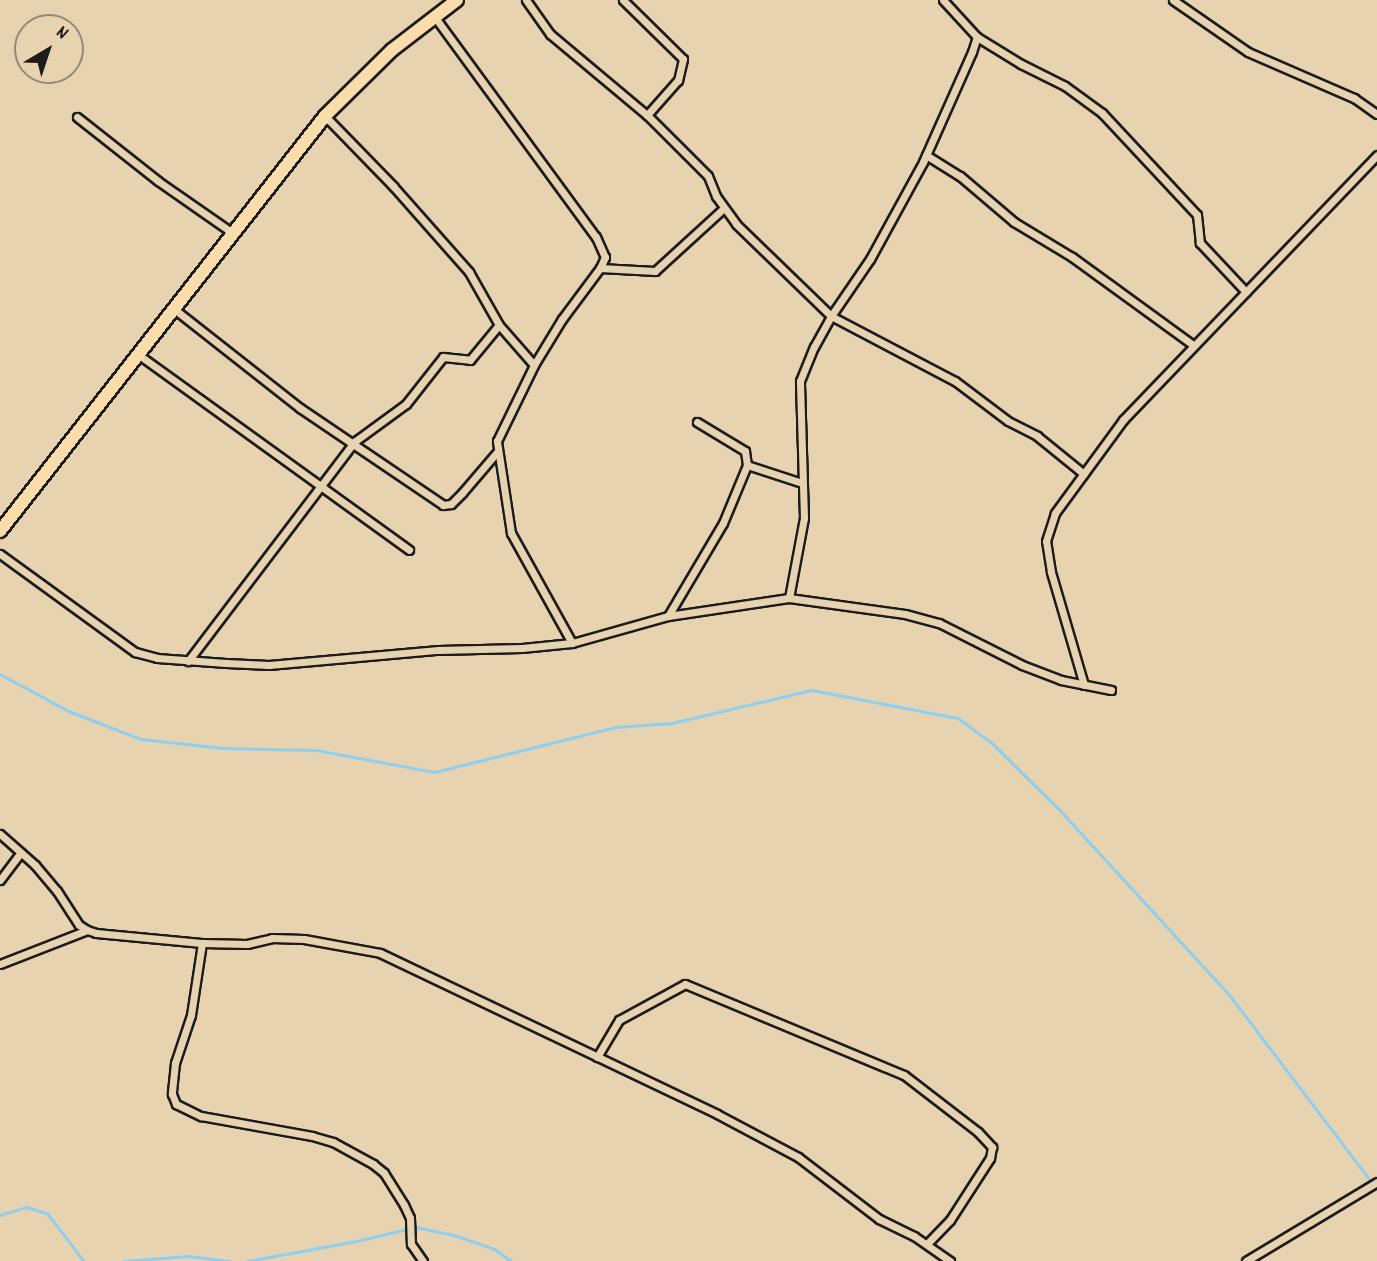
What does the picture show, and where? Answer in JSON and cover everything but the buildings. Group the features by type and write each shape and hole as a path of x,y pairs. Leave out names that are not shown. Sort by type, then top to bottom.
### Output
{"highway":[{"path":"0,531 235,235 325,116 392,50 457,0"}],"street":[{"path":"526,0 550,34 647,116 708,176 724,208 771,260 831,316 955,381 1008,421 1037,436 1084,474"},
{"path":"623,0 682,59 678,80 647,116"},
{"path":"943,0 977,37 1021,64 1065,86 1102,113 1198,215 1200,243 1246,292"},
{"path":"1173,0 1248,52 1354,98 1377,114"},
{"path":"434,16 596,237 605,257 534,365 499,433 497,452 511,533 572,643"},
{"path":"789,598 804,518 800,381 831,316 870,259 926,155 977,37"},
{"path":"325,116 393,186 469,272 499,325 534,365"},
{"path":"77,117 158,181 235,235"},
{"path":"926,155 960,176 1014,222 1072,257 1193,345"},
{"path":"1084,685 1054,584 1046,541 1055,513 1123,420 1377,155"},
{"path":"600,268 655,271 724,208"},
{"path":"174,309 300,408 354,442 443,505 451,504 497,452"},
{"path":"188,661 354,442 406,404 443,357 470,360 499,325"},
{"path":"139,355 320,489 409,550"},
{"path":"668,616 723,523 747,465 745,451 697,422"},
{"path":"747,465 802,484"},
{"path":"0,554 135,652 157,658 269,664 438,650 522,648 572,643 621,632 668,616 789,598 905,614 939,623 1022,665 1084,685 1111,690"},
{"path":"0,834 43,874 79,925 87,930 202,943 247,944 272,938 304,939 380,953 798,1157 879,1219 927,1244 950,1261"},
{"path":"0,880 20,853"},
{"path":"0,964 87,930"},
{"path":"202,943 191,1015 175,1063 172,1094 176,1104 201,1116 333,1142 373,1164 384,1173 404,1205 410,1218 411,1244 424,1261"},
{"path":"597,1057 619,1020 685,984 904,1075 978,1132 992,1147 990,1157 950,1220 927,1244"},
{"path":"1246,1261 1377,1181"}],"waterway":[{"path":"0,674 69,711 141,739 223,748 316,750 435,772 615,727 672,723 812,690 958,718 992,743 1060,810 1232,998 1377,1189"},
{"path":"0,1215 27,1207 48,1214 84,1261"},
{"path":"247,1261 416,1227 454,1235 495,1249 511,1261"},
{"path":"124,1261 188,1256 230,1261"}]}
